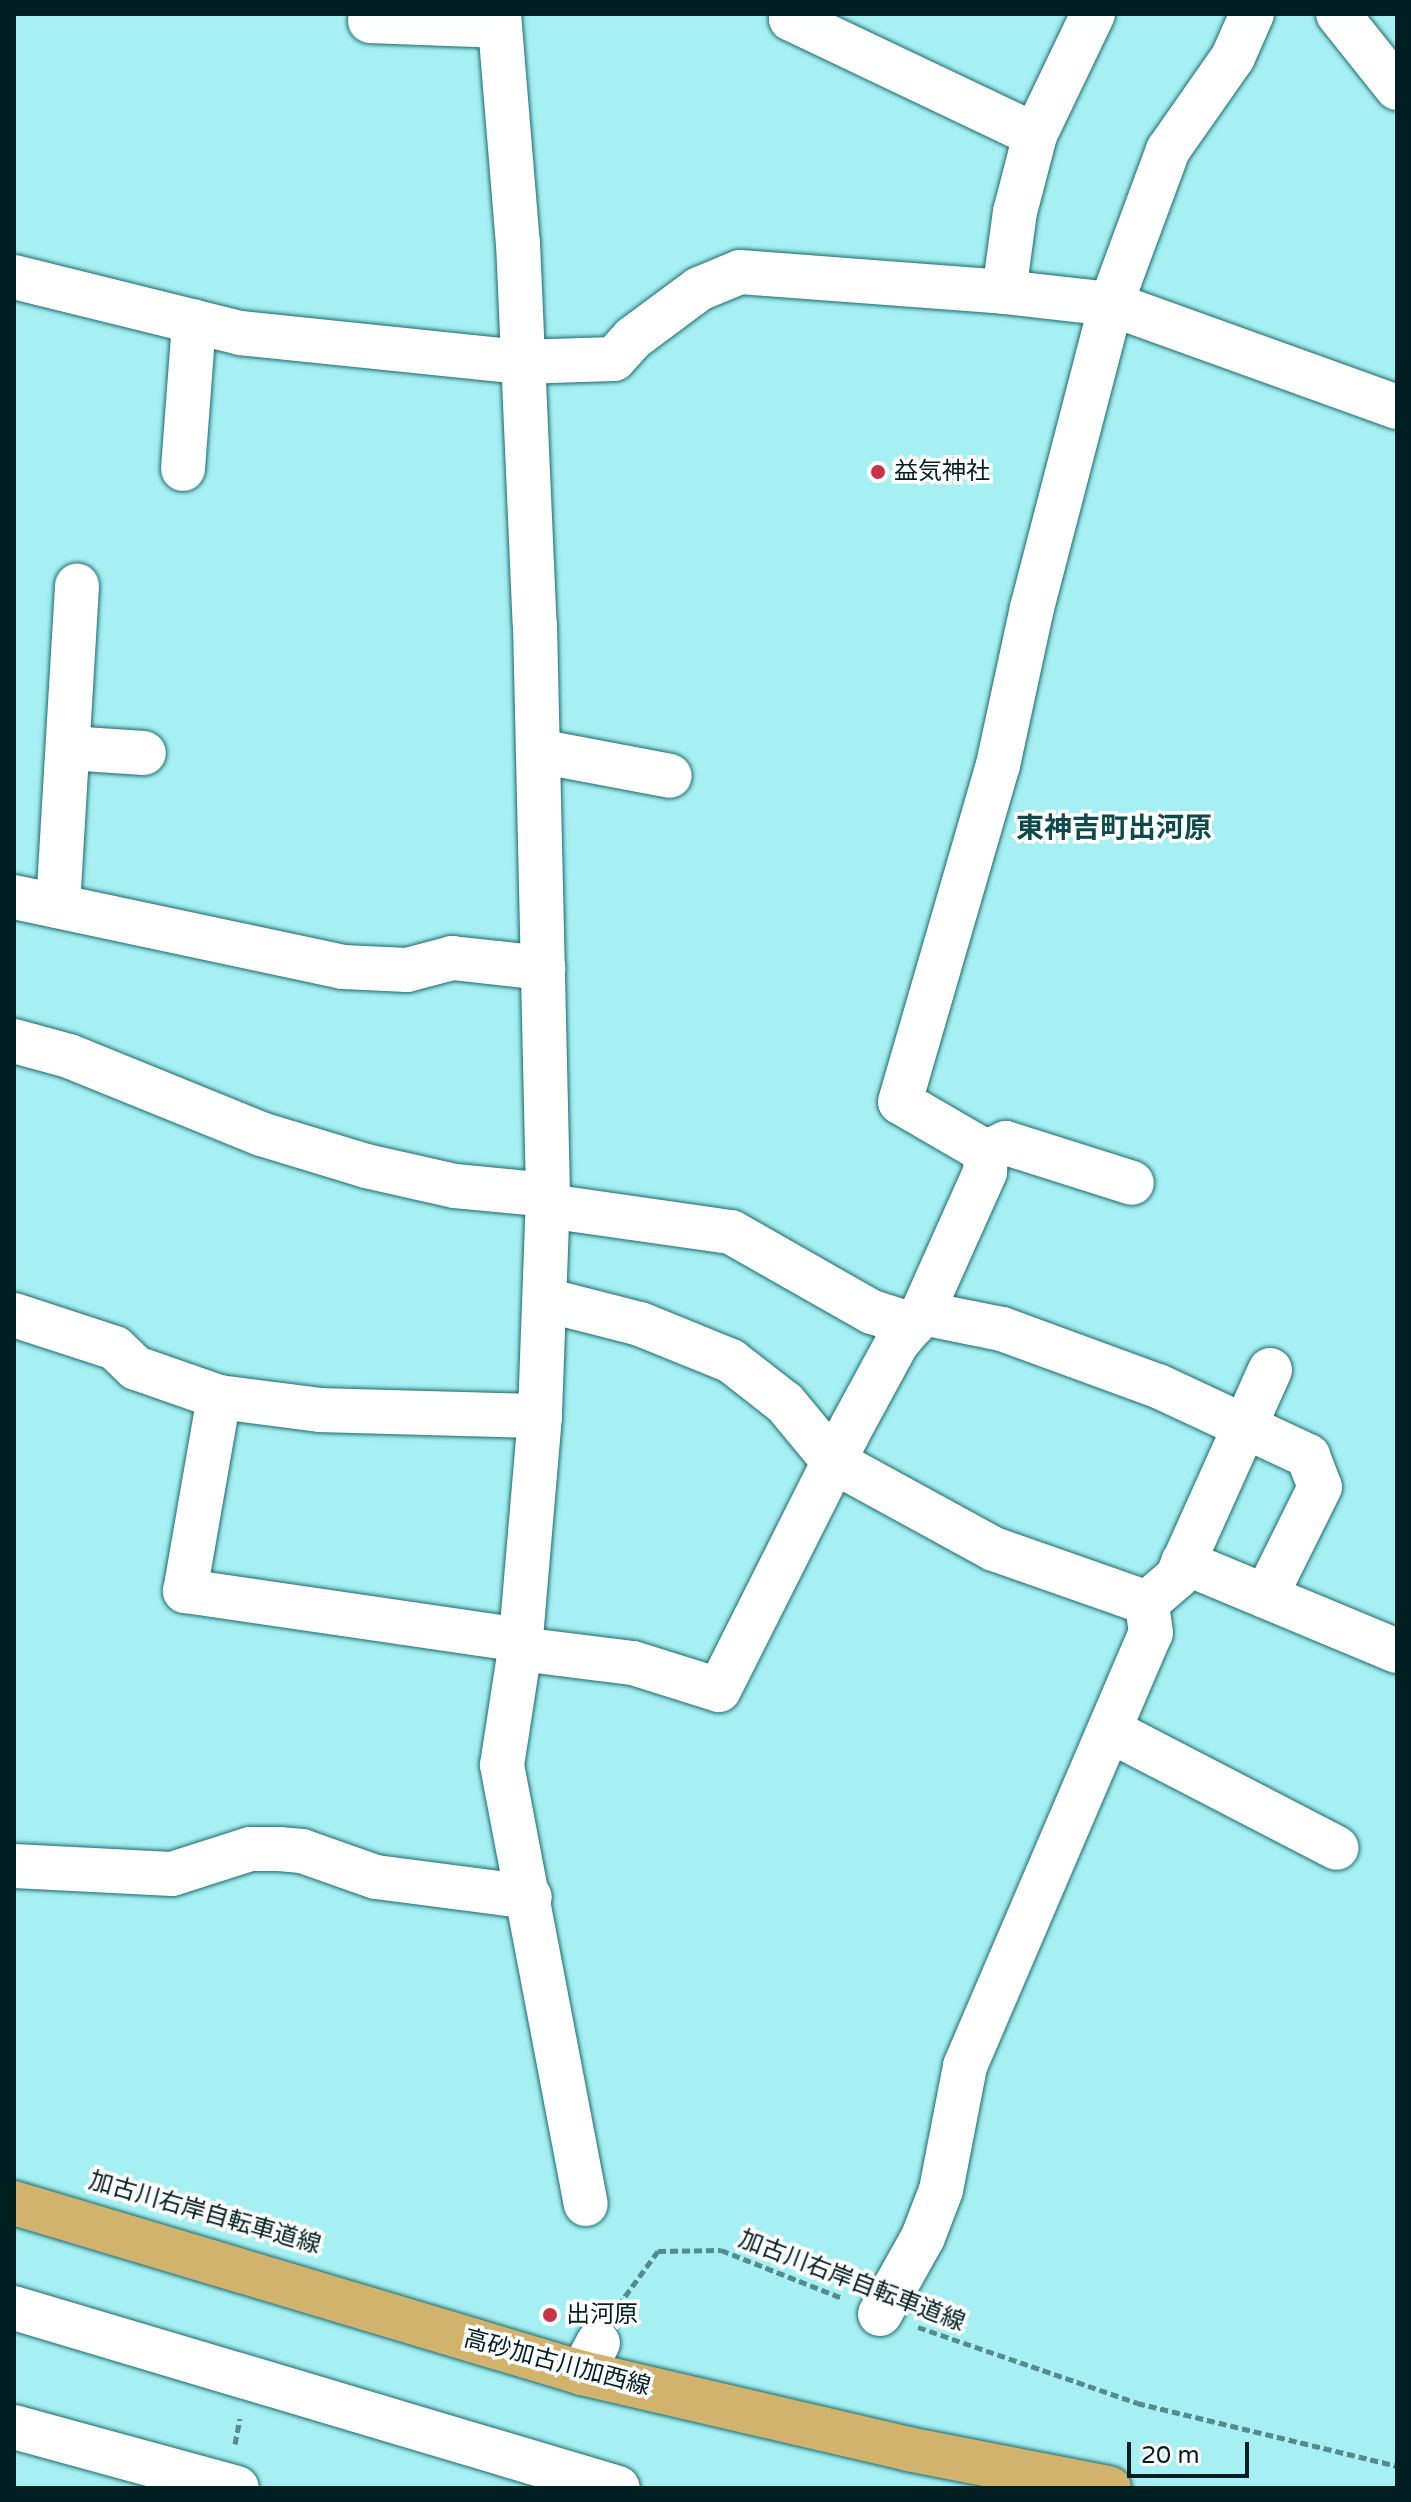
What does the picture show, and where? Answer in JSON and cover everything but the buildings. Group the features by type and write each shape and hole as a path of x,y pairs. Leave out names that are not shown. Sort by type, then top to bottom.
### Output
{"main road":[{"name":"高砂加古川加西線","path":"14,2203 590,2358 908,2449 1109,2488"}],"street":[{"path":"792,14 791,19 1035,135"},
{"path":"1004,292 1015,212 1035,135 1093,14"},
{"path":"986,1152 900,1102 998,765 1032,608 1111,304 1168,150 1233,57 1252,14"},
{"path":"1338,14 1394,78"},
{"path":"370,21 500,20 518,243 520,362 538,751 548,1200 540,1416 520,1645 502,1765 530,1897 586,2204"},
{"path":"14,277 240,333 520,362 614,359 633,338 699,289 740,272 1004,292 1111,304 1397,407"},
{"path":"183,469 194,321"},
{"path":"58,906 77,586"},
{"path":"68,748 144,753"},
{"path":"538,751 670,776"},
{"path":"14,897 343,967 407,970 452,958 543,968"},
{"path":"14,1041 69,1056 261,1134 366,1166 455,1186 731,1232 872,1312 1002,1329 1158,1386 1308,1456 1320,1487 1266,1596"},
{"path":"986,1152 1006,1143 1132,1183"},
{"path":"219,1397 185,1591 619,1660 719,1690 833,1461 897,1343 918,1319 985,1172 986,1152"},
{"path":"546,1300 640,1324 731,1361 785,1403 833,1461 994,1549 1147,1603"},
{"path":"14,1315 115,1348 136,1368 219,1397 321,1410 540,1416"},
{"path":"1147,1603 1177,1577 1243,1424 1270,1370"},
{"path":"1183,1562 1397,1651"},
{"path":"880,2314 923,2237 941,2190 965,2066 1151,1633 1147,1603"},
{"path":"1111,1731 1337,1848"},
{"path":"14,1866 172,1874 250,1849 279,1849 302,1851 391,1879 530,1897"},
{"path":"14,2308 618,2488"},
{"path":"14,2427 234,2473"}],"path":[{"name":"加古川右岸自転車道線","path":"590,2358 658,2251 721,2250 880,2314 1137,2403 1397,2466"},
{"path":"234,2473 247,2378"}],"place":[{"name":"益気神社","path":"878,472"},
{"name":"出河原","path":"550,2315"}],"district":[{"name":"東神吉町出河原","path":"1114,828"}]}
